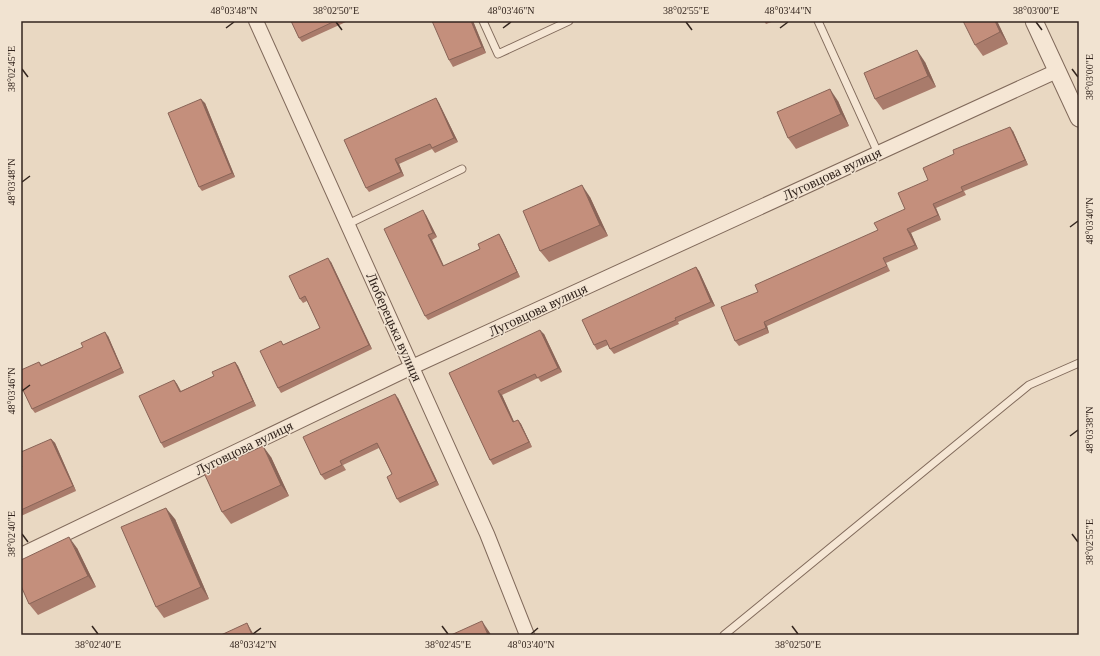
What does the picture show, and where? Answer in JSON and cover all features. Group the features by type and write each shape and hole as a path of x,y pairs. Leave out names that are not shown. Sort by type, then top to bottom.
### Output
{"street":[{"name":"Люберецька вулиця","path":"256,21 487,534 527,635"},
{"path":"1034,21 1079,118"},
{"name":"Луговцова вулиця","path":"21,555 412,367 1057,71"}],"lane":[{"path":"483,21 498,54 569,21"},
{"path":"818,21 878,153"},
{"path":"348,224 462,169"},
{"path":"724,635 1029,385 1079,363"}],"building":[{"path":"291,21 335,21 299,38"},
{"path":"432,21 471,21 482,47 449,60"},
{"path":"963,21 995,21 1000,32 975,45"},
{"path":"917,50 928,76 875,99 864,73"},
{"path":"830,89 841,114 788,138 777,112"},
{"path":"436,98 454,138 432,148 430,144 395,159 401,172 366,188 344,140"},
{"path":"201,99 232,173 199,187 168,113"},
{"path":"1010,127 1025,160 961,187 963,191 933,204 938,215 907,229 915,245 883,258 887,266 764,322 766,328 735,341 721,307 758,292 755,285 878,230 874,223 905,209 898,193 928,180 923,168 954,154 953,150"},
{"path":"582,185 600,225 540,251 523,211"},
{"path":"423,210 433,233 428,235 443,266 480,249 478,244 499,234 517,272 425,316 384,229"},
{"path":"328,258 369,345 278,388 260,351 281,341 283,345 320,328 305,296 300,299 289,276"},
{"path":"696,267 711,302 675,318 676,320 610,349 606,340 594,345 582,320"},
{"path":"540,330 558,368 537,378 535,374 498,391 513,422 518,420 529,442 490,460 449,373"},
{"path":"105,332 121,368 32,409 21,386 21,370 39,362 41,366 83,347 81,343"},
{"path":"235,362 253,401 161,443 139,396 174,380 180,392 214,376 212,372"},
{"path":"395,394 436,481 397,499 387,477 392,474 377,443 340,461 342,465 321,475 303,437"},
{"path":"51,439 73,486 21,510 21,452"},
{"path":"263,446 281,485 222,512 204,473"},
{"path":"166,508 201,587 156,607 121,527"},
{"path":"69,537 88,576 29,604 21,586 21,560"},
{"path":"482,621 488,635 451,635"},
{"path":"247,623 252,635 221,635"}]}
